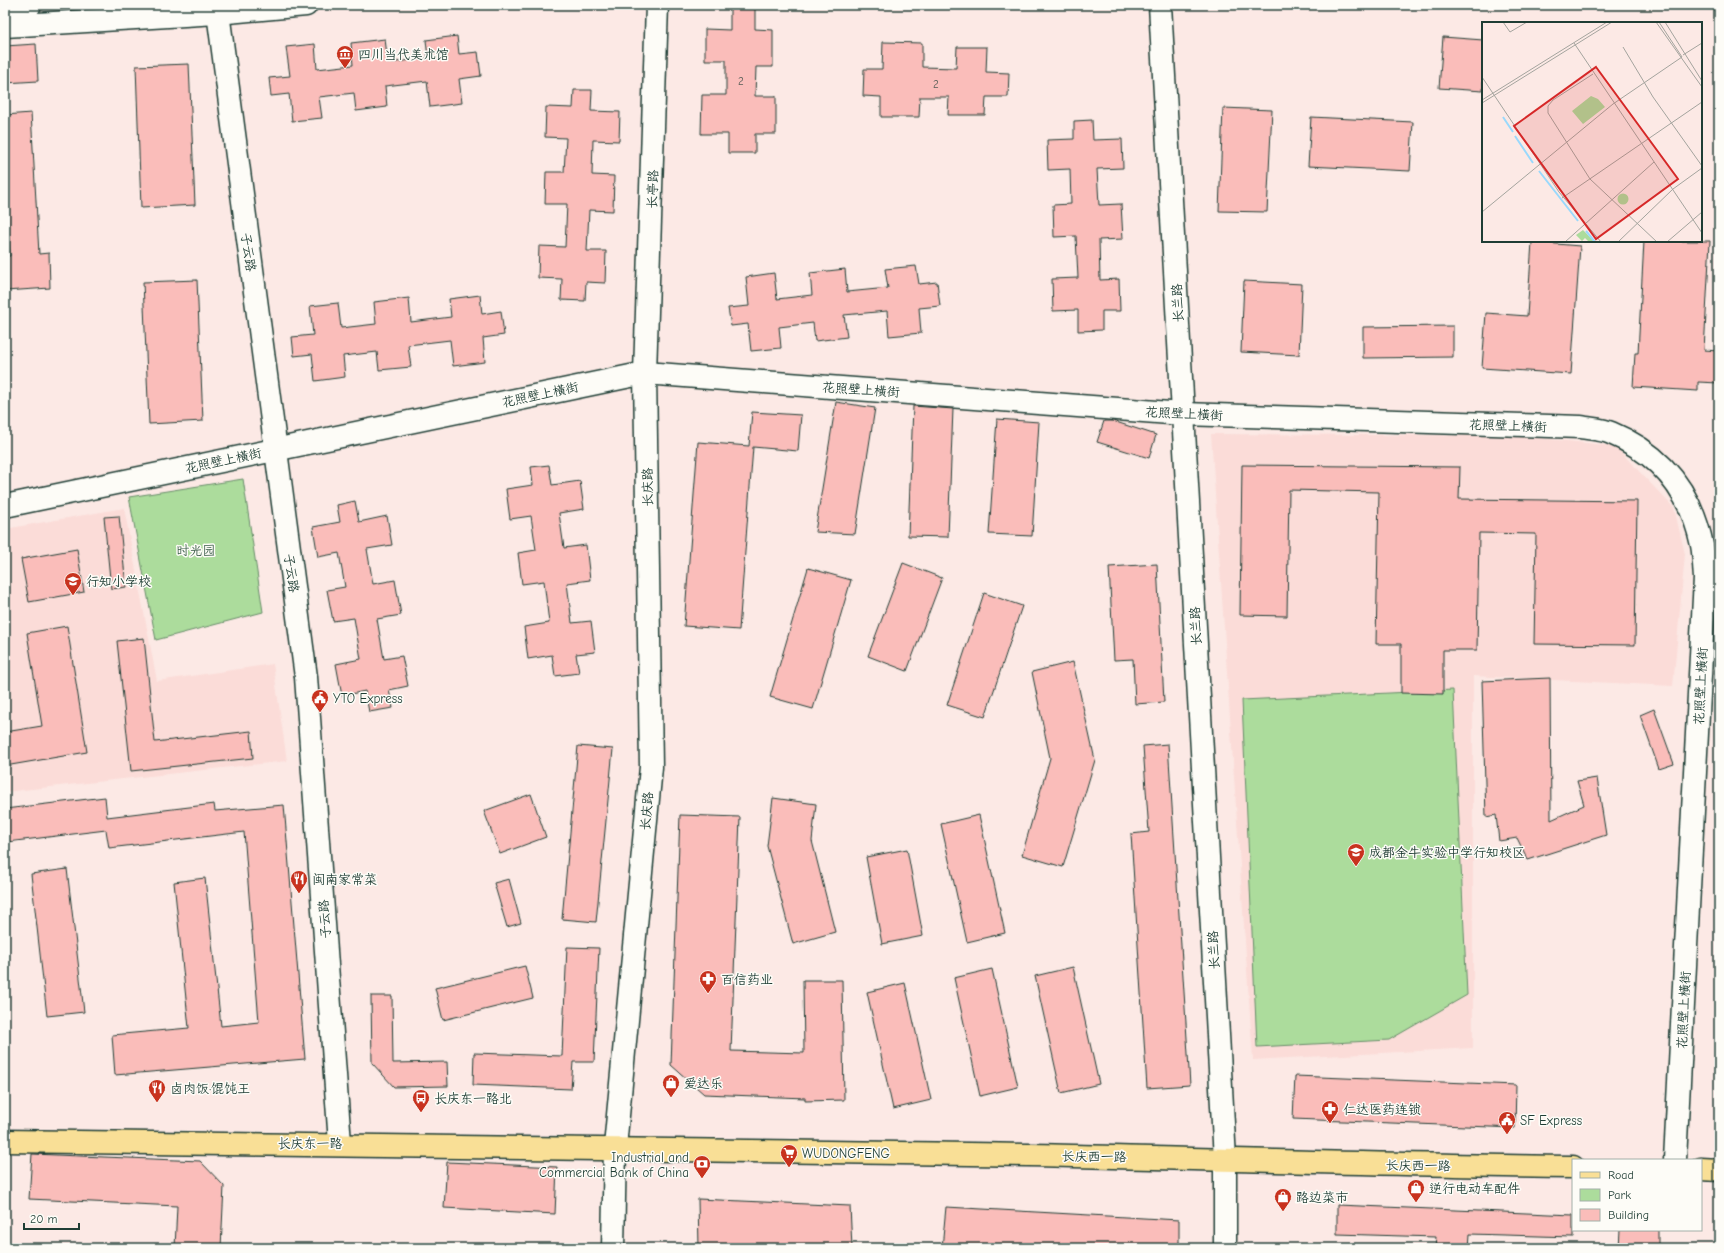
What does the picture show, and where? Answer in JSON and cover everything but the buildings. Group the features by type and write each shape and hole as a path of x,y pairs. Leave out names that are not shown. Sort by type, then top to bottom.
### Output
{"main road":[{"name":"长庆东一路","path":"5,1141 340,1143 615,1147"},
{"name":"长庆西一路","path":"615,1147 1572,1167"},
{"path":"1702,1169 1719,1170"}],"street":[{"path":"5,6 30,5"},
{"path":"5,26 217,9 306,5"},
{"name":"长亭路","path":"645,372 657,5"},
{"name":"长兰路","path":"1160,5 1225,1159 1225,1248"},
{"name":"子云路","path":"217,9 306,677 340,1143"},
{"name":"花照壁上横街","path":"5,506 645,372 1183,414 1580,427 1610,432 1635,446 1660,463 1681,489 1695,521 1702,545 1706,578 1675,1159"},
{"name":"长庆路","path":"613,1248 615,1147 650,767 645,372"}],"shaded area":[{"name":"成都金牛实验中学行知校区","path":"1211,434 1520,436 1615,446 1674,508 1685,554 1673,686 1473,676 1473,1048 1253,1060"},
{"name":"行知小学校","path":"124,508 157,681 273,664 287,761 5,792 5,529"}],"green space":[{"name":"时光园","path":"243,479 263,612 156,640 129,497"},
{"path":"1453,690 1467,995 1389,1040 1257,1047 1242,700"}],"place":[{"name":"四川当代美术馆","path":"345,69"},
{"name":"行知小学校","path":"73,596"},
{"name":"YTO Express","path":"320,713"},
{"name":"成都金牛实验中学行知校区","path":"1356,867"},
{"name":"闽南家常菜","path":"299,894"},
{"name":"百信药业","path":"708,994"},
{"name":"爱达乐","path":"671,1098"},
{"name":"卤肉饭·馄饨王","path":"157,1103"},
{"name":"长庆东一路北","path":"421,1113"},
{"name":"仁达医药连锁","path":"1330,1124"},
{"name":"SF Express","path":"1507,1135"},
{"name":"WUDONGFENG","path":"789,1168"},
{"name":"Industrial and Commercial Bank of China","path":"702,1179"},
{"name":"逆行电动车配件","path":"1416,1203"},
{"name":"路边菜市","path":"1283,1212"}]}
